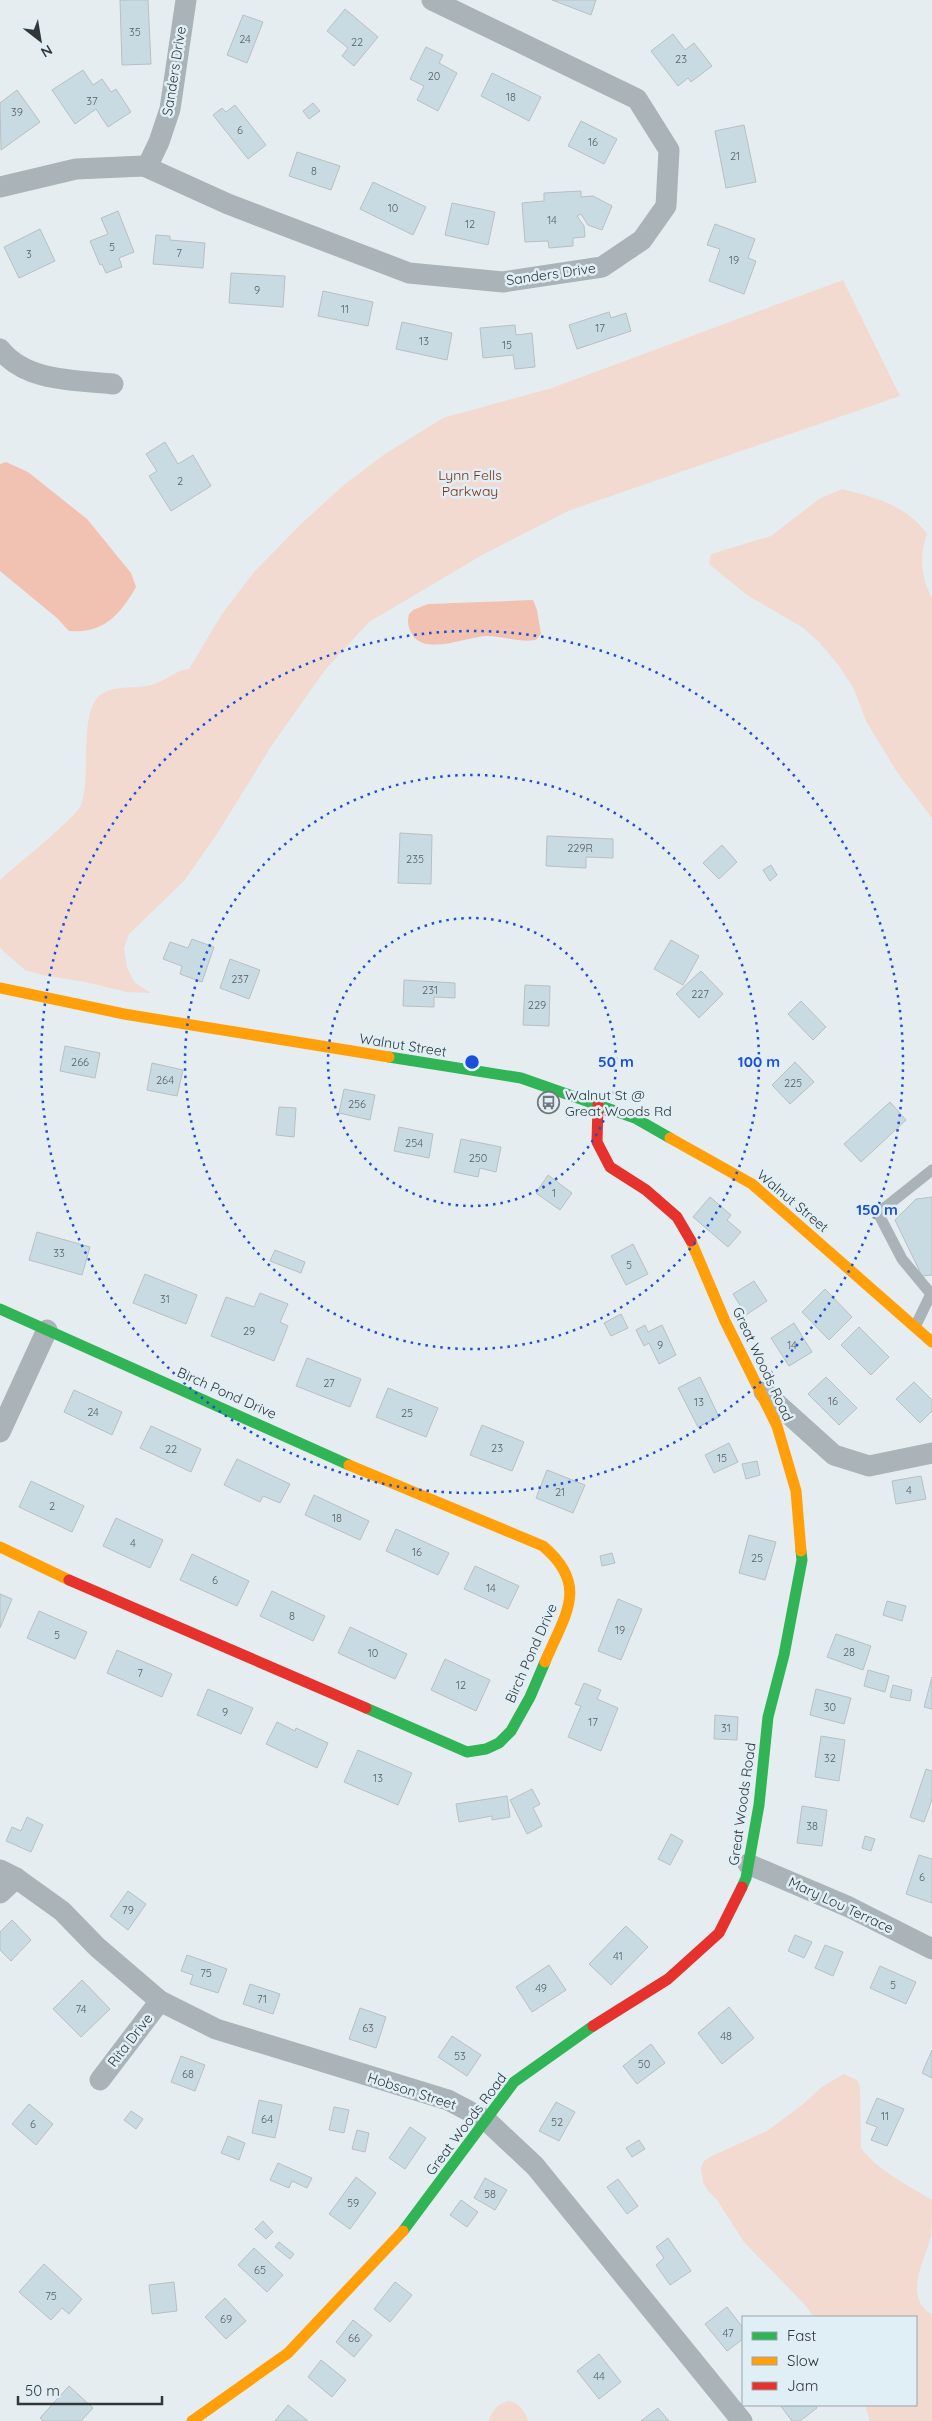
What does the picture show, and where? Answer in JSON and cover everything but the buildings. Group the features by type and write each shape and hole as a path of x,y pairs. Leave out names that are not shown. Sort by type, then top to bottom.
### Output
{"street":[{"name":"Sanders Drive","path":"147,167 159,142 170,109 186,0"},
{"name":"Sanders Drive","path":"0,187 76,169 147,167 228,204 410,273 503,282 602,267 642,240 666,206 669,150 637,98 432,0"},
{"path":"0,349 7,358 42,376 113,384"},
{"name":"Walnut Street","path":"0,988 133,1016 522,1078 635,1118 752,1184 932,1342"},
{"name":"Great Woods Road","path":"192,2421 288,2353 399,2237 514,2082 573,2038 668,1979 719,1933 746,1878 759,1805 768,1717 784,1655 802,1560 796,1491 777,1426 725,1321 697,1251 677,1217 646,1190 610,1167 597,1142 598,1105"},
{"name":"Birch Pond Drive","path":"0,1309 348,1464 542,1546 564,1563 572,1584 569,1604 520,1718 504,1740 487,1750 467,1752 64,1578 0,1547"},
{"path":"0,1432 47,1330"},
{"path":"758,1387 834,1455 869,1466 932,1453"},
{"name":"Mary Lou Terrace","path":"748,1864 849,1907 932,1949"},
{"path":"0,1892 8,1874"},
{"name":"Hobson Street","path":"8,1874 62,1911 97,1947 160,2001 216,2029 448,2100 486,2120 535,2166 742,2421"},
{"name":"Rita Drive","path":"100,2080 160,2001"}],"lane":[{"path":"915,1327 932,1294 902,1259 878,1212 932,1170"}],"green space":[{"name":"Lynn Fells Parkway","path":"843,280 900,396 568,511 484,554 369,622 325,670 272,745 217,834 184,881 129,934 124,948 127,968 135,983 151,993 127,992 85,982 42,975 25,970 3,951 0,947 0,880 57,831 81,805 84,793 86,744 90,713 95,701 108,691 151,685 180,671 189,669 222,614 254,572 302,523 345,484 385,454 443,418 552,388"},
{"path":"842,489 878,499 900,509 919,524 927,534 924,542 922,567 925,583 932,598 932,818 897,772 867,723 853,687 819,642 802,627 747,595 709,564 711,554 771,536 819,499"},
{"path":"844,2074 857,2080 860,2086 861,2148 885,2171 932,2200 931,2236 918,2278 917,2288 918,2298 923,2307 932,2315 932,2421 870,2421 865,2406 917,2406 917,2316 813,2316 744,2242 703,2182 701,2168 704,2161 767,2131 802,2105 823,2086"},
{"path":"509,2401 521,2408 528,2421 489,2421 496,2408 502,2403"}],"shaded area":[{"path":"6,462 28,472 87,519 131,573 136,587 117,614 101,626 81,631 69,631 57,618 0,571 0,464"},
{"path":"533,600 537,610 541,634 536,640 524,641 486,636 448,644 428,644 419,641 413,636 408,625 409,614 413,610 428,604"}],"traffic: fast":[{"path":"389,1057 521,1078 635,1118 670,1138"},
{"path":"0,1309 349,1465"},
{"path":"742,1887 746,1878 759,1805 768,1717 784,1655 802,1560 801,1551"},
{"path":"366,1708 467,1752 486,1749 499,1743 511,1731 530,1697 545,1662"},
{"path":"403,2231 514,2082 593,2026"}],"traffic: slow":[{"path":"0,988 124,1014 389,1057"},
{"path":"670,1138 752,1184 932,1342"},
{"path":"691,1241 725,1321 777,1426 796,1491 801,1551"},
{"path":"349,1465 543,1546 557,1560 566,1574 570,1588 569,1601 566,1615 545,1662"},
{"path":"0,1547 69,1580"},
{"path":"192,2421 288,2353 403,2231"}],"traffic: jam":[{"path":"598,1105 597,1142 610,1167 646,1190 677,1217 691,1241"},
{"path":"69,1580 366,1708"},
{"path":"593,2026 668,1979 719,1933 742,1887"}],"place":[{"name":"Walnut St @ Great Woods Rd","path":"549,1103"}]}
